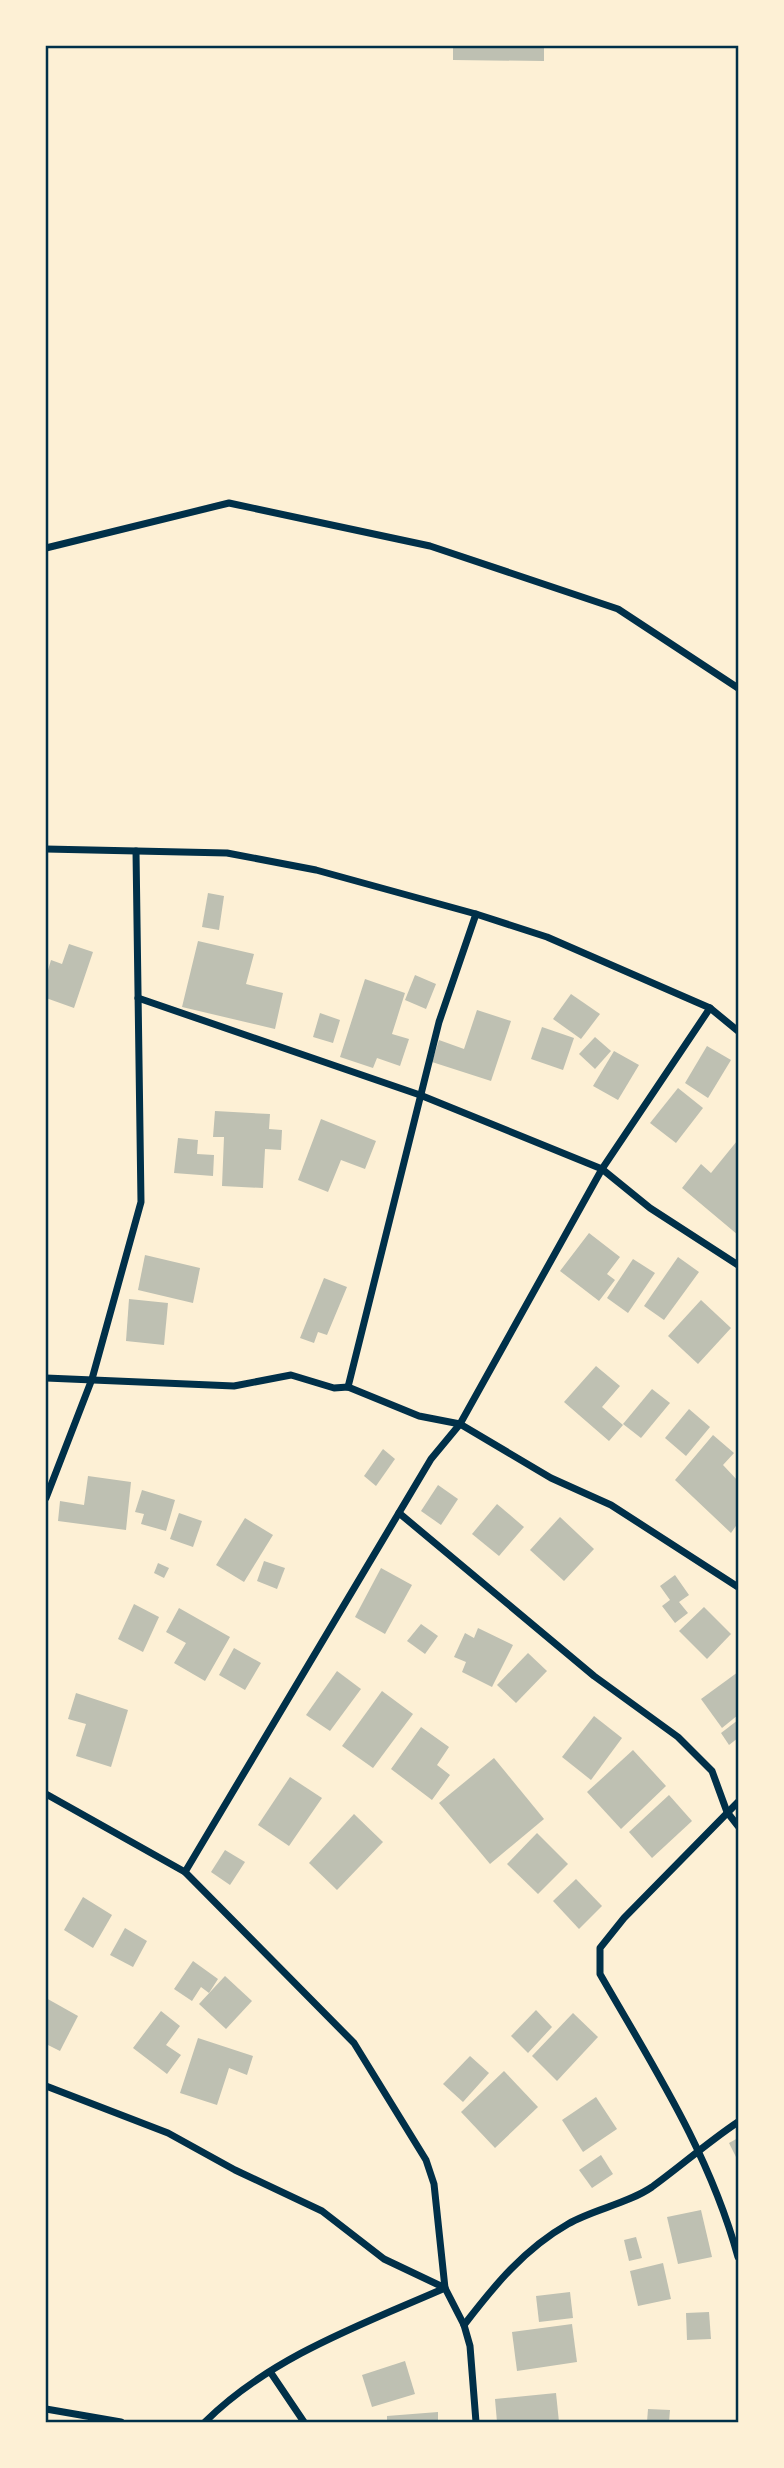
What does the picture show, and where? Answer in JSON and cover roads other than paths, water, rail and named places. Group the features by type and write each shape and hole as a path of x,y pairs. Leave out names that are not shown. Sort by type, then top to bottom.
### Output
{"street":[{"path":"46,548 229,503 430,546 618,609 738,688"},
{"path":"46,849 227,853 316,870 547,937 710,1007 738,1031"},
{"path":"46,1498 92,1379 141,1202 136,851"},
{"path":"348,1387 439,1022 475,914"},
{"path":"138,998 420,1095 601,1169 650,1208 738,1265"},
{"path":"186,1872 430,1460 460,1424 601,1169 710,1007"},
{"path":"46,1378 234,1386 291,1375 334,1388 348,1387 419,1416 460,1424 551,1478 611,1505 738,1587"},
{"path":"400,1513 561,1650 678,1737 712,1771 727,1812 738,1826"},
{"path":"46,1794 186,1872 298,1984 361,2055 426,2160 434,2185 445,2288 464,2325 470,2346 476,2423"},
{"path":"738,1801 624,1917 600,1948 600,1974 699,2148 723,2203 738,2257"},
{"path":"46,2086 168,2133 235,2171 321,2211 384,2259 445,2288"},
{"path":"464,2325 494,2284 525,2254 568,2224 650,2188 699,2148 738,2123"},
{"path":"205,2423 219,2409 271,2373 324,2341 445,2288"},
{"path":"271,2373 304,2423"},
{"path":"46,2409 121,2423"}]}
